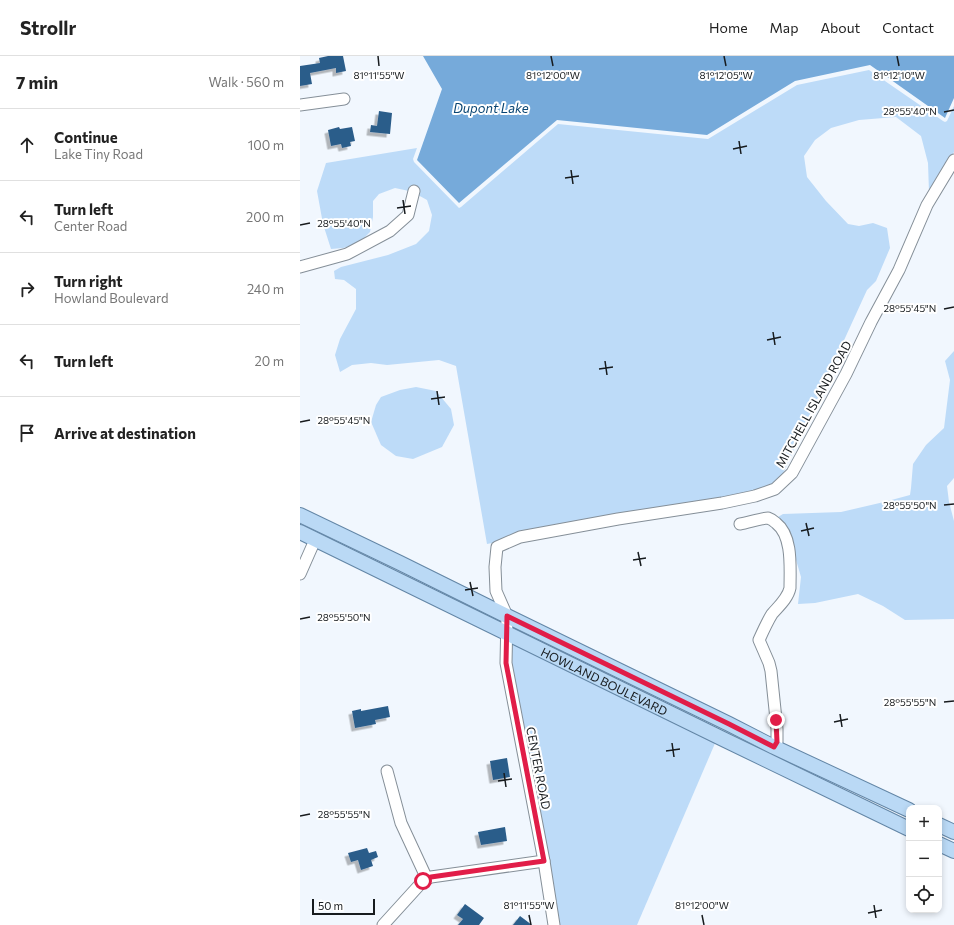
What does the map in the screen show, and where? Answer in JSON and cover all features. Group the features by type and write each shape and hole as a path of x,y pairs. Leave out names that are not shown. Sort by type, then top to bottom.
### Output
{"main road":[{"name":"HOWLAND BOULEVARD","path":"300,515 722,720 774,747 906,809"},
{"name":"HOWLAND BOULEVARD","path":"300,532 506,634 906,827"},
{"path":"942,826 954,832"},
{"path":"942,837 954,843"},
{"path":"942,845 954,851"}],"street":[{"path":"300,106 344,99"},
{"name":"MITCHELL ISLAND ROAD","path":"507,616 496,591 495,567 497,547 520,537 722,503 755,496 775,489 792,474 846,374 899,270 927,205 954,160"},
{"path":"300,267 347,254 390,231 408,215 414,191"},
{"path":"740,524 768,518 773,520 783,530 789,548 789,593 771,615 759,640 771,671 777,724 777,742 774,747"},
{"path":"300,574 315,540"},
{"name":"CENTER ROAD","path":"507,616 506,663 544,861 554,925"},
{"path":"387,771 401,823 427,879"},
{"path":"383,925 423,881 431,877 544,861"}],"shaded area":[{"path":"869,70 945,122 947,121 954,106 954,152 929,192 928,163 921,136 896,117 859,120 831,128 815,140 804,156 807,177 826,201 848,224 859,226 873,223 887,228 890,248 876,281 867,290 781,478 773,485 754,491 487,544 456,366 439,360 387,365 371,363 352,365 340,372 335,355 340,339 356,309 356,289 344,280 335,279 334,271 341,267 388,255 416,244 429,231 432,215 427,200 418,195 419,188 411,185 409,191 395,188 379,194 373,201 373,217 370,232 362,240 343,248 331,249 323,224 317,191 326,163 417,148 413,159 414,162 459,208 558,124 708,139 797,85"},
{"path":"954,351 954,478 947,486 954,521 954,619 905,620 883,606 858,594 815,603 798,604 801,577 787,529 778,517 783,514 841,512 910,495 913,464 926,445 944,428 950,380 945,361"},
{"path":"416,387 436,391 451,409 454,425 442,447 413,459 396,456 381,445 371,422 376,405 381,397 400,390"},
{"path":"510,641 716,741 637,925 558,925 510,662"}],"water":[{"name":"Dupont Lake","path":"423,56 954,56 954,98 945,118 870,65 795,81 707,135 557,120 459,203 417,160 442,89"}],"building":[{"path":"328,56 343,56 346,71 336,73 336,68 310,73 312,84 300,86 300,66 320,63 319,58"},
{"path":"379,111 392,113 390,134 370,132 371,125 377,126"},
{"path":"339,127 340,129 352,127 355,141 350,142 351,146 342,148 341,144 331,146 328,130"},
{"path":"388,706 390,717 375,720 376,724 355,728 352,711 361,709 361,711"},
{"path":"507,758 510,777 493,780 490,761"},
{"path":"505,827 507,841 481,845 478,832"},
{"path":"367,848 369,853 376,851 378,857 371,860 373,866 361,870 358,860 351,862 348,853"},
{"path":"465,904 484,918 479,925 458,925 463,919 457,915"},
{"path":"520,916 532,925 513,925"}],"route":[{"path":"423,881 431,877 544,861 506,663 507,616 774,747 777,742 776,720"}]}
